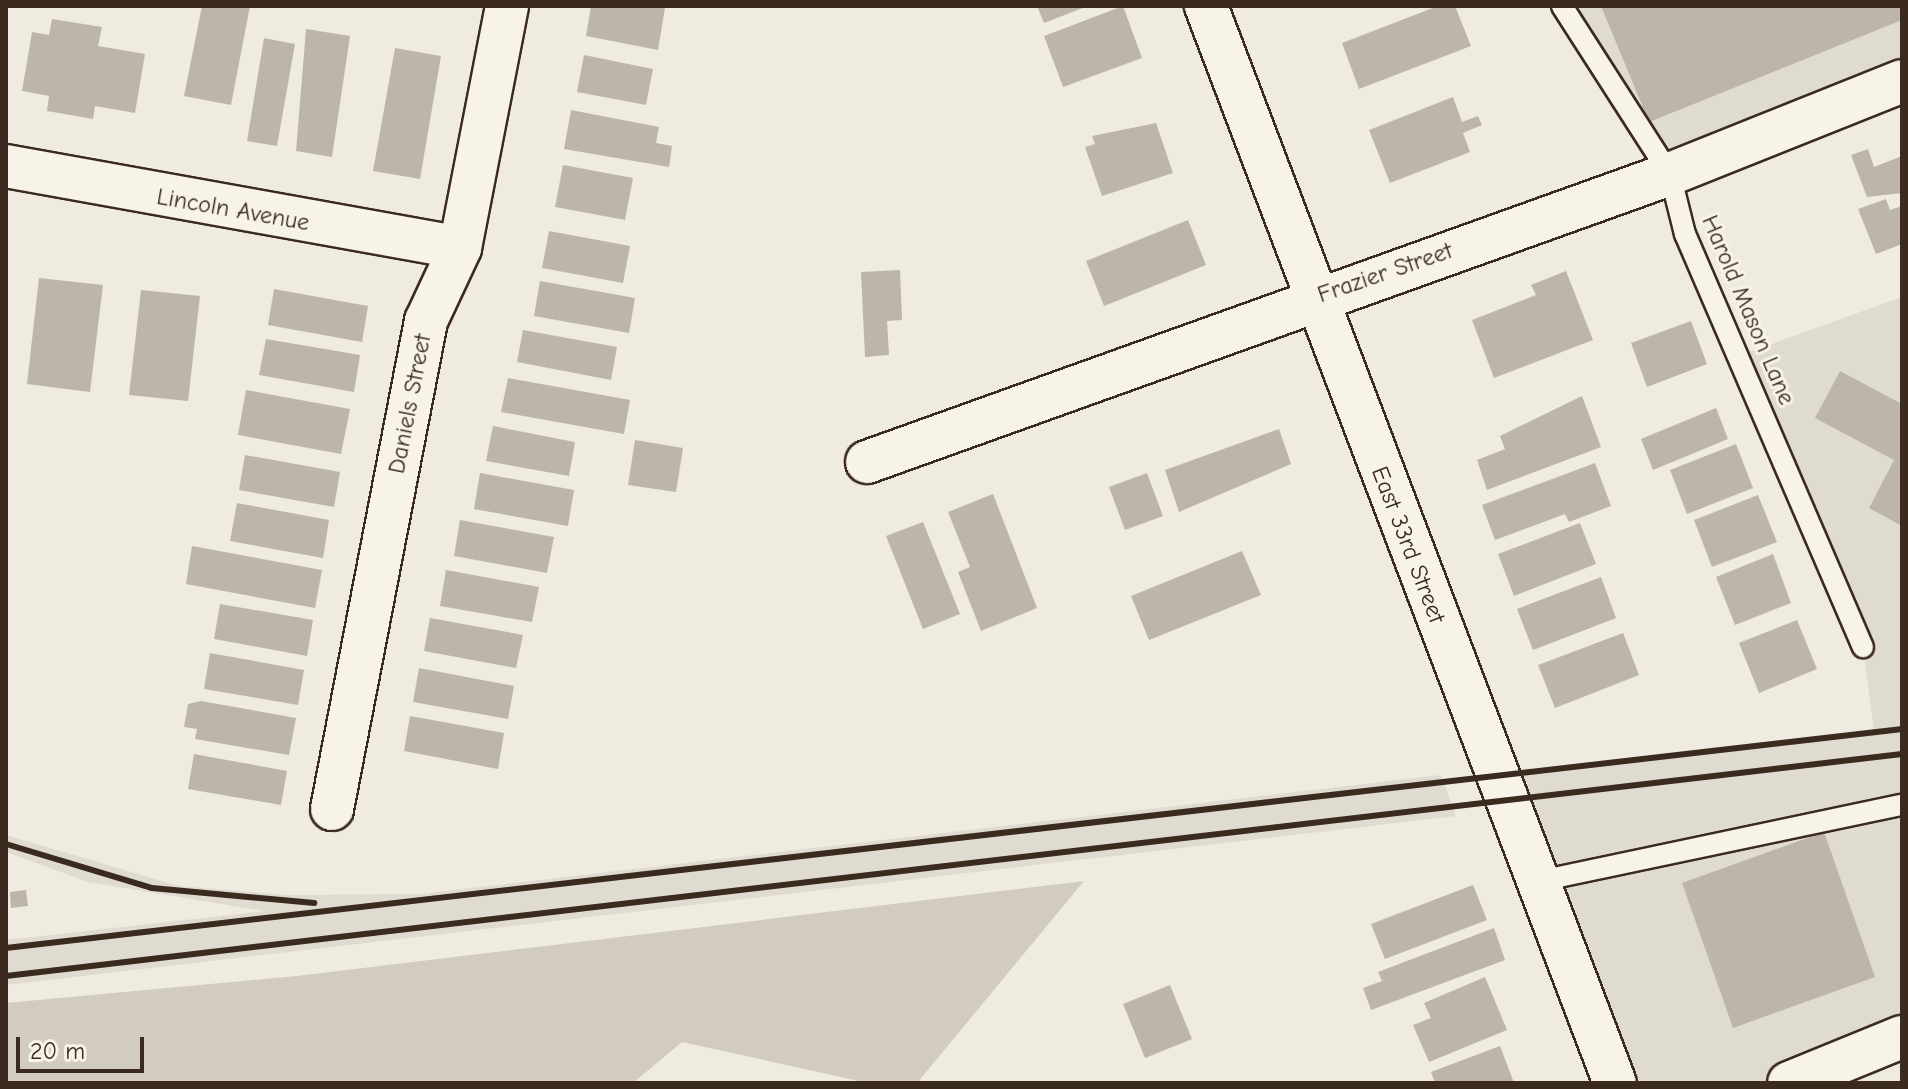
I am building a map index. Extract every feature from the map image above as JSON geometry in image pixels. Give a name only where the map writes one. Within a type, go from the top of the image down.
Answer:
[{"type":"street","name":"Daniels Street","points":[[332,809],[426,321],[460,248],[507,6]]},
{"type":"street","name":"East 33rd Street","points":[[1206,6],[1314,298],[1615,1083]]},
{"type":"street","name":"Frazier Street","points":[[867,462],[1314,298],[1670,174],[1902,81]]},
{"type":"street","name":"Lincoln Avenue","points":[[6,166],[460,248]]},
{"type":"street","points":[[1789,1083],[1902,1037]]},
{"type":"lane","name":"Harold Mason Lane","points":[[1562,6],[1670,174],[1685,234],[1863,647]]},
{"type":"lane","points":[[1540,881],[1902,805]]},
{"type":"shaded area","points":[[1562,6],[1902,6],[1902,81],[1670,174]]},
{"type":"shaded area","points":[[1902,297],[1902,1037],[1789,1083],[1615,1083],[1499,777],[1874,732],[1863,647],[1738,356]]},
{"type":"shaded area","points":[[1441,775],[1456,816],[6,985],[6,940],[264,911],[88,882],[6,852],[6,835],[179,886],[288,895],[419,894]]},
{"type":"shaded area","points":[[1084,881],[917,1083],[868,1083],[682,1042],[633,1083],[6,1083],[6,1003],[297,976]]},
{"type":"building","points":[[202,6],[250,6],[231,105],[184,96]]},
{"type":"building","points":[[591,6],[665,8],[658,50],[586,36]]},
{"type":"building","points":[[1037,6],[1088,6],[1044,23]]},
{"type":"building","points":[[1123,6],[1142,58],[1063,87],[1044,36]]},
{"type":"building","points":[[1438,6],[1455,6],[1471,46],[1359,89],[1342,43]]},
{"type":"building","points":[[1601,6],[1902,6],[1902,20],[1649,122]]},
{"type":"building","points":[[52,19],[102,27],[98,46],[145,54],[135,113],[95,106],[93,119],[47,111],[49,96],[22,91],[32,32],[49,35]]},
{"type":"building","points":[[306,29],[350,36],[332,157],[296,151]]},
{"type":"building","points":[[264,38],[295,44],[277,146],[247,141]]},
{"type":"building","points":[[395,48],[441,56],[420,179],[373,171]]},
{"type":"building","points":[[584,55],[653,69],[646,105],[577,92]]},
{"type":"building","points":[[1453,97],[1462,122],[1478,116],[1482,125],[1463,133],[1470,152],[1390,183],[1369,130]]},
{"type":"building","points":[[571,110],[659,127],[656,143],[672,146],[669,167],[564,149]]},
{"type":"building","points":[[1156,123],[1173,173],[1102,196],[1085,147],[1095,144],[1092,136]]},
{"type":"building","points":[[1868,149],[1874,167],[1902,156],[1902,193],[1867,197],[1851,155]]},
{"type":"building","points":[[563,165],[633,178],[625,220],[555,207]]},
{"type":"building","points":[[1886,199],[1890,210],[1902,206],[1902,244],[1876,254],[1858,209]]},
{"type":"building","points":[[1188,220],[1206,265],[1104,306],[1086,261]]},
{"type":"building","points":[[549,231],[630,246],[623,283],[542,268]]},
{"type":"building","points":[[900,270],[902,320],[887,321],[889,355],[865,357],[861,272]]},
{"type":"building","points":[[1566,271],[1593,340],[1494,378],[1472,320],[1536,295],[1531,285]]},
{"type":"building","points":[[39,278],[103,285],[90,392],[27,384]]},
{"type":"building","points":[[540,281],[635,298],[629,333],[534,316]]},
{"type":"building","points":[[274,289],[368,306],[362,342],[268,325]]},
{"type":"building","points":[[141,290],[200,296],[188,401],[129,395]]},
{"type":"building","points":[[1691,321],[1707,364],[1647,387],[1631,343]]},
{"type":"building","points":[[523,330],[617,347],[611,380],[517,362]]},
{"type":"building","points":[[266,339],[360,355],[354,392],[259,375]]},
{"type":"building","points":[[1840,371],[1902,404],[1902,526],[1869,508],[1894,460],[1815,418]]},
{"type":"building","points":[[508,378],[630,400],[624,434],[501,412]]},
{"type":"building","points":[[246,390],[350,409],[341,454],[238,435]]},
{"type":"building","points":[[1582,396],[1601,447],[1487,490],[1477,460],[1505,449],[1500,436]]},
{"type":"building","points":[[1716,408],[1728,439],[1653,470],[1641,439]]},
{"type":"building","points":[[493,426],[575,442],[569,476],[486,461]]},
{"type":"building","points":[[1279,429],[1291,464],[1179,512],[1165,470]]},
{"type":"building","points":[[635,440],[683,448],[676,492],[628,485]]},
{"type":"building","points":[[1736,444],[1753,488],[1687,514],[1670,470]]},
{"type":"building","points":[[245,455],[340,472],[334,507],[239,490]]},
{"type":"building","points":[[1595,463],[1611,506],[1569,522],[1565,514],[1495,540],[1482,505]]},
{"type":"building","points":[[480,473],[574,490],[568,526],[474,509]]},
{"type":"building","points":[[1147,473],[1163,516],[1125,530],[1109,487]]},
{"type":"building","points":[[993,494],[1037,608],[981,631],[958,572],[970,567],[948,512]]},
{"type":"building","points":[[1758,495],[1777,542],[1712,567],[1694,520]]},
{"type":"building","points":[[237,503],[329,520],[323,558],[230,541]]},
{"type":"building","points":[[460,520],[554,537],[547,573],[454,556]]},
{"type":"building","points":[[923,522],[960,614],[923,629],[886,536]]},
{"type":"building","points":[[1580,523],[1596,564],[1514,596],[1498,554]]},
{"type":"building","points":[[192,546],[322,570],[315,608],[186,584]]},
{"type":"building","points":[[1242,551],[1261,595],[1149,640],[1131,596]]},
{"type":"building","points":[[1773,554],[1791,603],[1735,625],[1716,577]]},
{"type":"building","points":[[446,570],[539,587],[532,622],[440,606]]},
{"type":"building","points":[[1601,577],[1616,618],[1533,650],[1517,609]]},
{"type":"building","points":[[220,604],[313,620],[307,656],[214,639]]},
{"type":"building","points":[[430,618],[523,635],[516,668],[424,651]]},
{"type":"building","points":[[1797,620],[1817,669],[1759,693],[1739,643]]},
{"type":"building","points":[[1623,633],[1639,675],[1555,708],[1538,665]]},
{"type":"building","points":[[210,653],[304,670],[298,705],[204,689]]},
{"type":"building","points":[[419,668],[514,686],[508,719],[413,702]]},
{"type":"building","points":[[201,701],[296,718],[289,755],[195,739],[197,729],[184,727],[188,704]]},
{"type":"building","points":[[410,716],[504,733],[498,769],[404,751]]},
{"type":"building","points":[[194,754],[287,771],[281,805],[188,789]]},
{"type":"building","points":[[1824,832],[1875,977],[1733,1028],[1682,883]]},
{"type":"building","points":[[1473,885],[1487,920],[1385,959],[1371,924]]},
{"type":"building","points":[[26,890],[28,906],[11,908],[10,892]]},
{"type":"building","points":[[1494,928],[1505,960],[1371,1010],[1363,988],[1382,981],[1378,972]]},
{"type":"building","points":[[1485,977],[1507,1030],[1429,1062],[1413,1025],[1431,1018],[1424,1003]]},
{"type":"building","points":[[1170,985],[1192,1039],[1145,1058],[1123,1004]]},
{"type":"building","points":[[1500,1046],[1514,1083],[1435,1083],[1431,1072]]},
{"type":"railway","points":[[6,948],[1902,729]]},
{"type":"railway","points":[[6,976],[1902,754]]},
{"type":"railway","points":[[6,844],[152,888],[314,903]]}]
